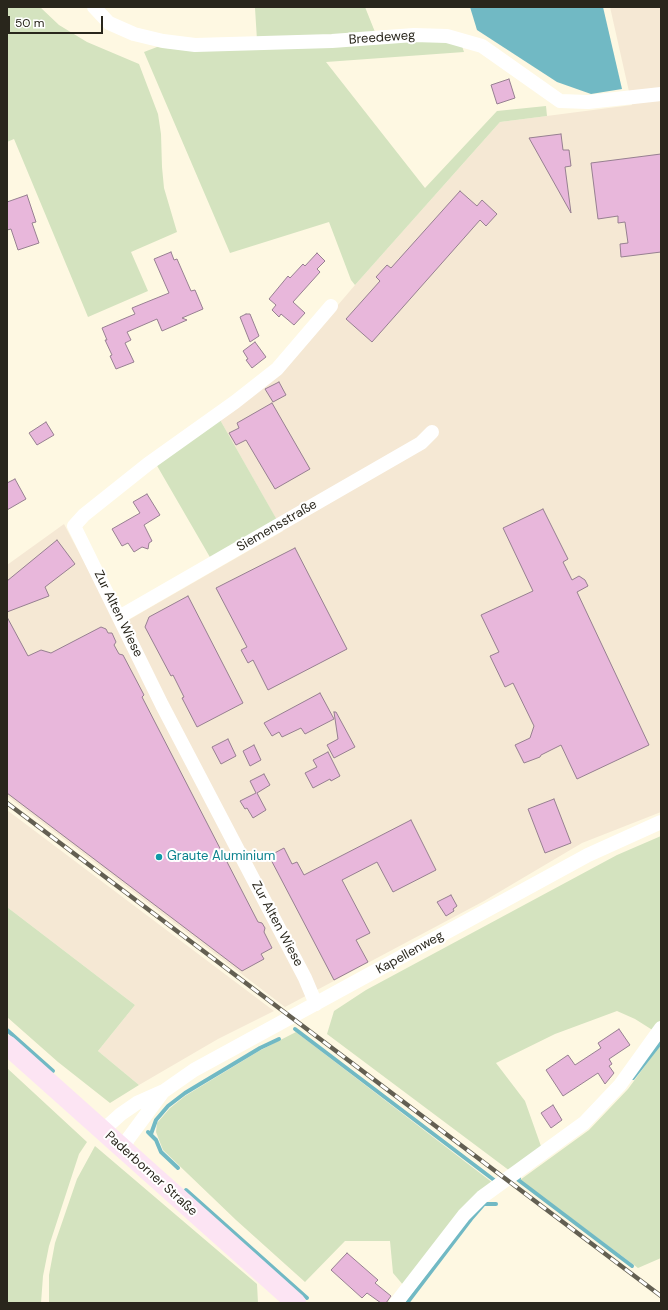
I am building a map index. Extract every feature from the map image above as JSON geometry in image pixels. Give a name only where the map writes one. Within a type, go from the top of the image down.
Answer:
[{"type":"main road","name":"Paderborner Straße","points":[[7,1045],[296,1303]]},
{"type":"street","name":"Breedeweg","points":[[94,7],[109,23],[134,34],[163,41],[195,45],[332,41],[414,35],[447,36],[482,46],[560,101],[588,102],[661,94]]},
{"type":"street","name":"Zur Alten Wiese","points":[[316,1004],[305,978],[162,704],[74,526],[84,515],[148,464],[235,402],[277,369],[331,306]]},
{"type":"street","name":"Siemensstraße","points":[[119,617],[421,443],[432,432]]},
{"type":"street","name":"Kapellenweg","points":[[102,1130],[137,1103],[164,1091],[194,1070],[588,855],[661,822]]},
{"type":"street","points":[[396,1303],[464,1215],[482,1197],[584,1122],[620,1085],[661,1028]]},
{"type":"street","name":"Kapellenweg","points":[[123,1150],[128,1139],[164,1091]]},
{"type":"shaded area","points":[[610,7],[661,7],[661,812],[582,843],[484,901],[285,1007],[7,796],[7,565],[64,524],[118,626],[283,531],[219,418],[280,373],[355,285],[500,122],[632,105]]},
{"type":"shaded area","points":[[7,810],[274,1011],[218,1039],[139,1085],[98,1051],[135,1005],[7,907]]},
{"type":"green space","points":[[7,7],[40,7],[59,25],[87,42],[139,64],[158,114],[161,134],[164,188],[177,232],[131,252],[148,291],[88,317],[14,139],[7,142]]},
{"type":"green space","points":[[365,7],[375,32],[257,40],[255,8]]},
{"type":"green space","points":[[413,41],[461,43],[464,52],[326,62],[425,188],[497,111],[546,106],[547,116],[500,122],[355,285],[351,280],[329,222],[230,253],[144,52],[157,47],[193,51]]},
{"type":"green space","points":[[219,418],[277,520],[211,559],[156,464]]},
{"type":"green space","points":[[661,836],[661,1258],[638,1268],[520,1180],[589,1130],[628,1089],[656,1051],[654,1031],[635,1019],[617,1011],[555,1034],[496,1063],[525,1101],[542,1149],[510,1171],[327,1034],[334,1011],[366,990],[617,855]]},
{"type":"green space","points":[[7,907],[135,1005],[98,1051],[139,1085],[110,1103],[58,1062],[7,1017]]},
{"type":"green space","points":[[296,1032],[493,1183],[404,1286],[393,1273],[390,1241],[345,1241],[305,1282],[236,1220],[163,1150],[156,1132],[157,1123],[170,1108],[185,1096],[259,1051]]},
{"type":"green space","points":[[7,1068],[87,1142],[79,1154],[49,1246],[43,1276],[41,1303],[7,1303]]},
{"type":"green space","points":[[95,1146],[257,1284],[258,1303],[49,1303],[49,1275],[55,1243],[77,1179]]},
{"type":"water","points":[[470,7],[603,7],[622,89],[591,94],[557,82],[477,30]]},
{"type":"building","points":[[509,79],[515,98],[497,104],[491,85]]},
{"type":"building","points":[[561,134],[563,150],[569,150],[571,166],[565,167],[571,213],[529,138]]},
{"type":"building","points":[[661,154],[661,252],[621,257],[620,244],[628,243],[625,222],[618,223],[618,216],[598,219],[591,163]]},
{"type":"building","points":[[460,191],[477,206],[482,200],[497,214],[486,226],[480,220],[372,342],[346,319],[380,281],[376,277],[387,265],[391,268]]},
{"type":"building","points":[[27,195],[36,222],[32,223],[39,243],[18,250],[11,229],[7,230],[7,202]]},
{"type":"building","points":[[171,252],[174,260],[177,259],[191,291],[195,290],[203,309],[182,318],[187,320],[162,331],[157,319],[127,332],[131,340],[125,343],[134,362],[116,369],[110,356],[112,355],[105,340],[107,340],[102,328],[135,314],[132,308],[169,293],[154,259]]},
{"type":"building","points":[[317,253],[325,261],[317,269],[320,272],[293,302],[305,313],[294,325],[281,314],[279,317],[272,310],[276,305],[269,299],[288,276],[290,278],[303,264],[305,266]]},
{"type":"building","points":[[250,314],[259,336],[250,342],[240,317]]},
{"type":"building","points":[[255,342],[266,357],[252,368],[246,360],[248,359],[243,351]]},
{"type":"building","points":[[279,382],[286,395],[273,402],[265,389]]},
{"type":"building","points":[[272,403],[310,469],[275,489],[246,440],[236,445],[229,433],[239,428],[237,423]]},
{"type":"building","points":[[46,422],[54,435],[37,445],[29,433]]},
{"type":"building","points":[[15,479],[26,499],[7,510],[7,483]]},
{"type":"building","points":[[147,494],[160,515],[144,525],[152,541],[149,543],[148,549],[142,547],[134,552],[128,543],[122,546],[112,529],[140,513],[133,502]]},
{"type":"building","points":[[543,509],[568,559],[563,562],[572,580],[579,576],[585,580],[588,586],[577,592],[649,745],[577,779],[561,745],[541,755],[540,757],[524,763],[515,745],[530,738],[534,726],[513,683],[505,687],[490,656],[499,652],[481,615],[533,591],[503,528]]},
{"type":"building","points":[[57,540],[75,564],[45,587],[49,596],[7,612],[7,581]]},
{"type":"building","points":[[295,548],[347,649],[268,690],[253,660],[248,663],[241,650],[247,647],[216,588]]},
{"type":"building","points":[[188,596],[243,703],[197,727],[182,698],[184,697],[173,675],[171,676],[145,627],[149,617]]},
{"type":"building","name":"Graute Aluminium","points":[[7,617],[28,656],[41,650],[51,653],[101,627],[106,629],[108,633],[112,633],[116,642],[114,645],[119,654],[123,655],[144,695],[142,697],[258,922],[262,923],[265,928],[264,932],[272,948],[261,954],[264,959],[242,971],[7,793]]},
{"type":"building","points":[[320,693],[334,719],[305,734],[301,728],[282,737],[279,732],[272,736],[264,723]]},
{"type":"building","points":[[334,712],[336,712],[355,747],[334,758],[327,745],[338,739]]},
{"type":"building","points":[[228,739],[236,756],[221,764],[212,747]]},
{"type":"building","points":[[254,745],[261,760],[250,766],[243,751]]},
{"type":"building","points":[[328,752],[340,776],[331,781],[330,779],[313,788],[305,773],[317,767],[313,760]]},
{"type":"building","points":[[264,774],[270,785],[257,793],[266,810],[253,818],[247,808],[245,809],[240,801],[256,793],[250,781]]},
{"type":"building","points":[[554,799],[571,843],[545,853],[528,809]]},
{"type":"building","points":[[411,820],[436,870],[393,892],[377,862],[342,880],[370,933],[356,940],[368,962],[334,980],[269,856],[284,848],[292,864],[297,862],[304,875]]},
{"type":"building","points":[[451,895],[457,906],[453,909],[454,911],[446,916],[437,902]]},
{"type":"building","points":[[619,1029],[630,1045],[609,1059],[612,1064],[609,1066],[614,1073],[605,1084],[598,1073],[563,1096],[546,1070],[568,1055],[575,1065],[601,1048],[598,1043]]},
{"type":"building","points":[[553,1105],[562,1120],[551,1128],[541,1113]]},
{"type":"building","points":[[347,1253],[378,1280],[375,1283],[391,1296],[386,1303],[381,1303],[367,1293],[362,1298],[331,1270]]},
{"type":"waterway","points":[[295,1029],[494,1180]]},
{"type":"waterway","points":[[7,1030],[53,1071]]},
{"type":"waterway","points":[[151,1134],[156,1120],[168,1106],[185,1093],[260,1048],[279,1039]]},
{"type":"waterway","points":[[633,1078],[661,1042]]},
{"type":"waterway","points":[[148,1132],[156,1140],[161,1152],[178,1168]]},
{"type":"waterway","points":[[519,1178],[517,1179],[632,1266]]},
{"type":"waterway","points":[[186,1190],[307,1298]]},
{"type":"waterway","points":[[407,1303],[484,1204],[496,1204]]},
{"type":"railway","points":[[7,803],[661,1296]]},
{"type":"place","name":"Graute Aluminium","points":[[159,857]]}]
